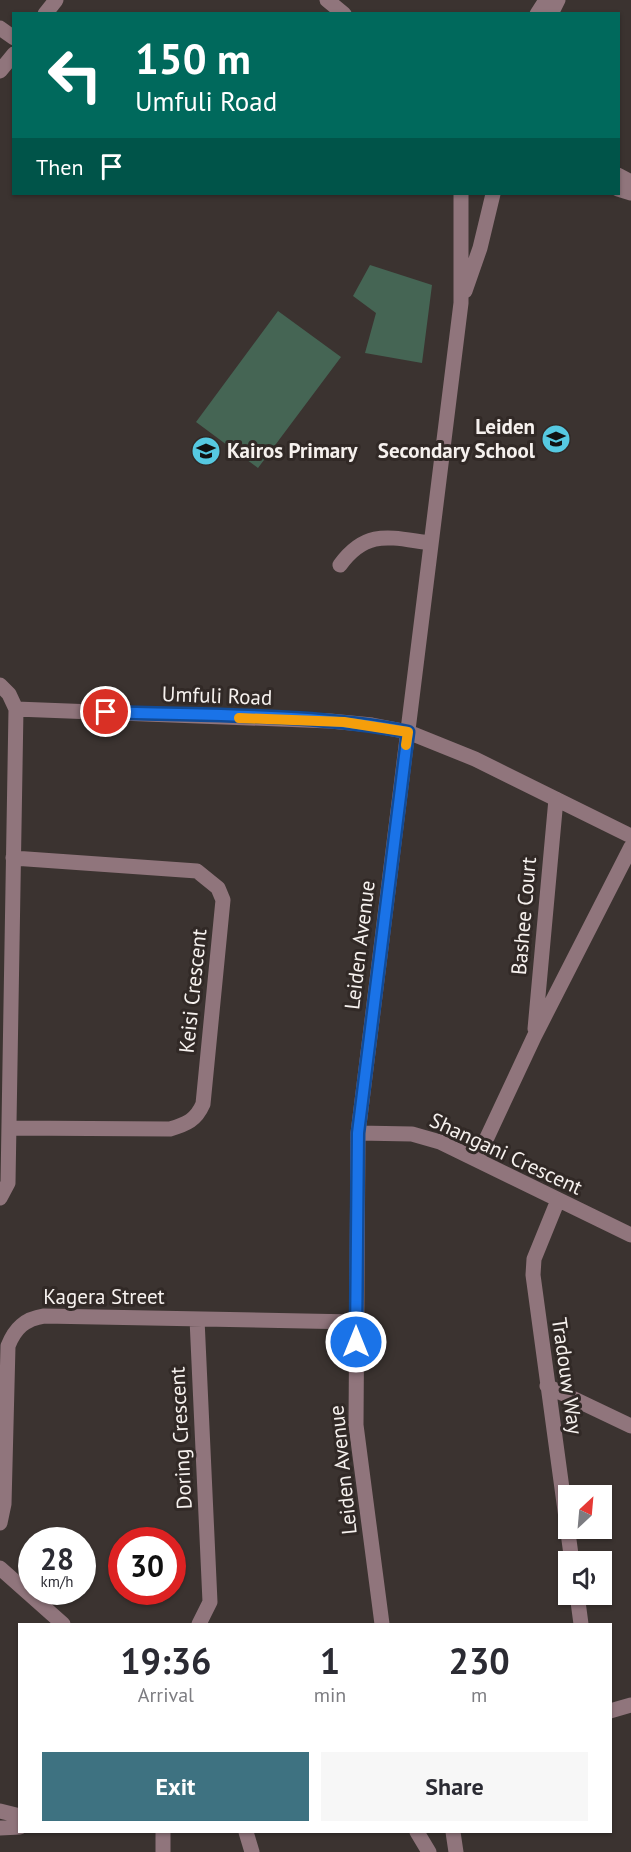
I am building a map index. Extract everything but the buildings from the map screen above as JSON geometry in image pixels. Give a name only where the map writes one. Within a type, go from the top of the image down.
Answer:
[{"type":"street","points":[[47,12],[56,0]]},
{"type":"street","points":[[327,0],[342,12]]},
{"type":"street","points":[[0,71],[12,56]]},
{"type":"street","name":"Leiden Avenue","points":[[382,1623],[380,1594],[356,1425],[358,1133],[460,303],[461,195]]},
{"type":"street","name":"Leiden Avenue","points":[[460,303],[480,248],[493,195]]},
{"type":"street","points":[[340,565],[358,545],[375,538],[384,536],[431,543]]},
{"type":"street","points":[[0,685],[9,694],[16,709],[7,794],[14,858],[6,917],[5,1057],[9,1128],[8,1184],[0,1198]]},
{"type":"street","name":"Umfuli Road","points":[[16,709],[330,721],[372,725],[408,732]]},
{"type":"street","points":[[408,732],[475,759],[631,836]]},
{"type":"street","name":"Bashee Court","points":[[534,1037],[556,799]]},
{"type":"street","name":"Bashee Court","points":[[477,1159],[534,1037],[631,847]]},
{"type":"street","name":"Keisi Crescent","points":[[9,1128],[171,1129],[184,1125],[198,1116],[203,1104],[223,900],[218,888],[197,871],[14,858]]},
{"type":"street","name":"Shangani Crescent","points":[[358,1133],[412,1134],[440,1142],[631,1235]]},
{"type":"street","name":"Tradouw Way","points":[[558,1200],[534,1260],[533,1275],[570,1551]]},
{"type":"street","name":"Kagera Street","points":[[0,1523],[4,1504],[3,1371],[12,1336],[18,1327],[34,1317],[355,1322]]},
{"type":"street","name":"Doring Crescent","points":[[197,1319],[210,1602],[200,1623]]},
{"type":"street","points":[[547,1386],[631,1426]]},
{"type":"street","points":[[0,1568],[62,1623]]},
{"type":"street","name":"Leiden Avenue","points":[[380,1594],[389,1623]]},
{"type":"street","points":[[578,1605],[581,1623]]},
{"type":"street","points":[[612,1710],[631,1706]]},
{"type":"street","points":[[0,1811],[18,1816]]},
{"type":"street","points":[[0,1828],[18,1827]]},
{"type":"street","points":[[163,1833],[163,1852]]},
{"type":"street","points":[[246,1833],[252,1852]]},
{"type":"street","points":[[418,1833],[429,1852]]},
{"type":"street","points":[[453,1833],[456,1852]]},
{"type":"green space","points":[[370,265],[432,285],[422,363],[365,353],[376,313],[353,296]]},
{"type":"green space","points":[[278,311],[341,357],[258,468],[196,422]]},
{"type":"slow traffic","points":[[239,718],[372,725],[408,732],[406,745]]},
{"type":"place","name":"Leiden Secondary School","points":[[556,439]]},
{"type":"place","name":"Kairos Primary","points":[[206,451]]},
{"type":"route","points":[[106,712],[330,721],[372,725],[408,732],[358,1133],[356,1342]]}]
